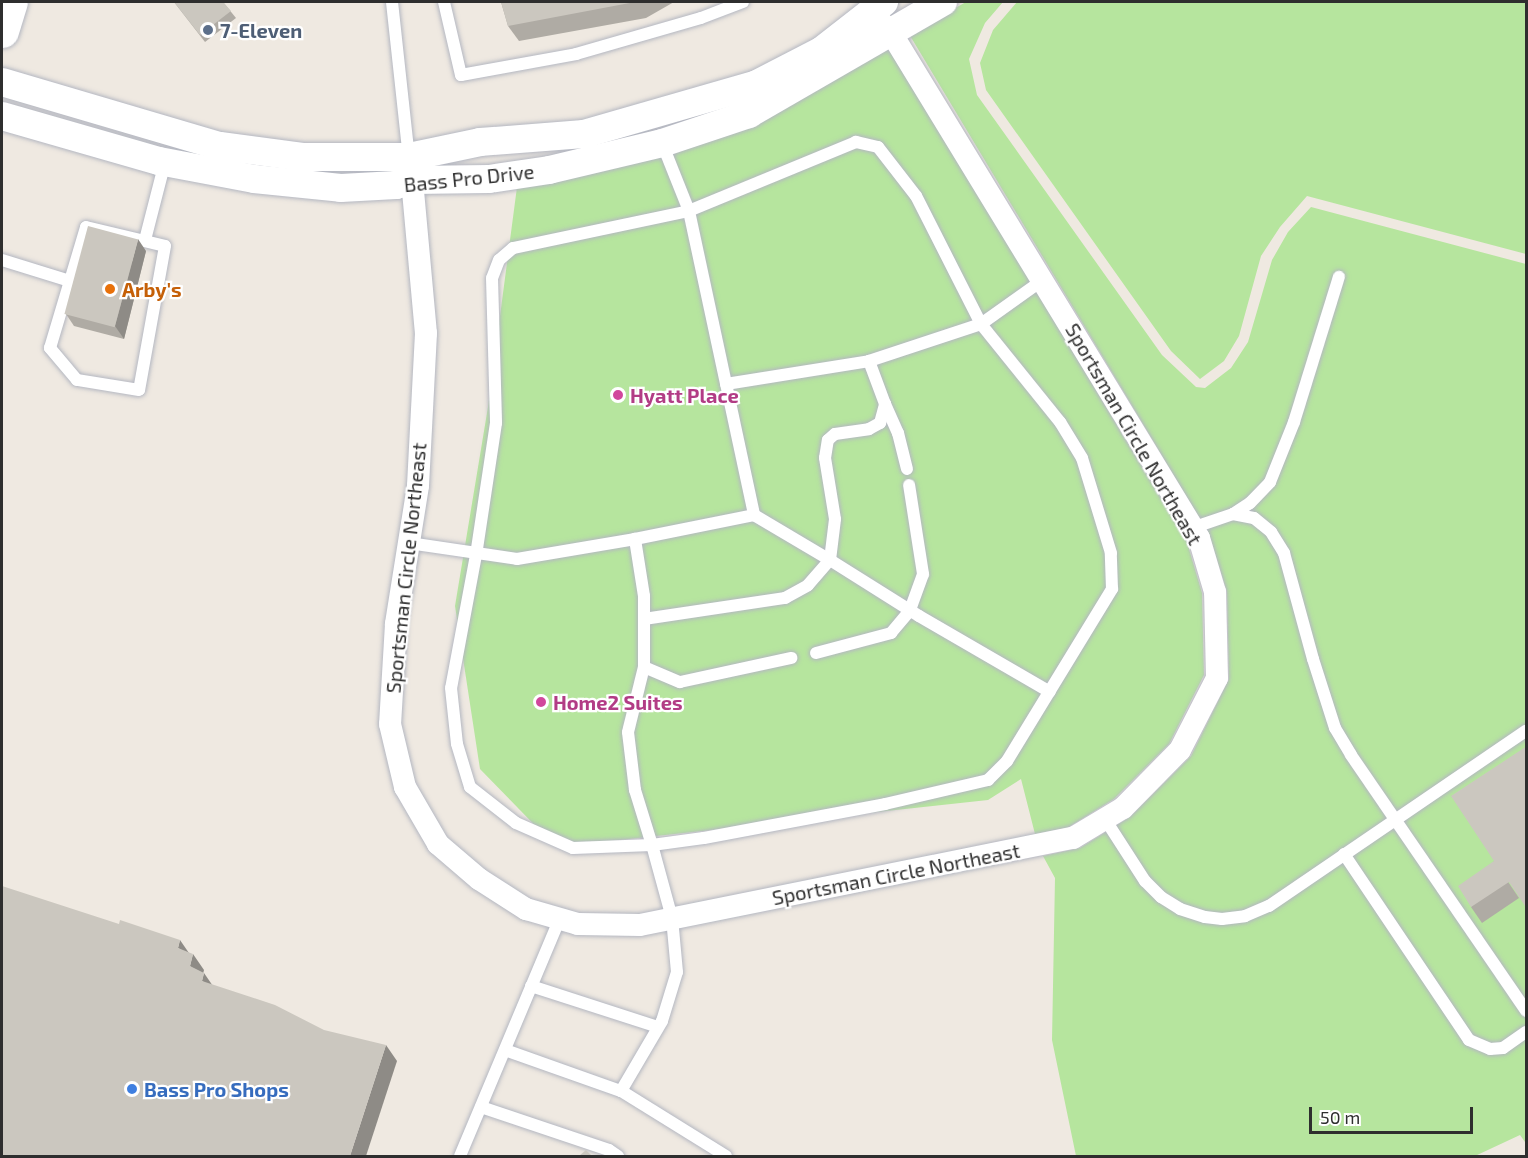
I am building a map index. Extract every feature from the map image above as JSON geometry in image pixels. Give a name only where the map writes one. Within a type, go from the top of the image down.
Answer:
[{"type":"main road","points":[[2,31],[11,2]]},
{"type":"street","name":"Bass Pro Drive","points":[[2,116],[165,162],[254,179],[341,188],[396,185],[410,168],[480,142],[584,134],[757,84],[821,51],[878,11],[943,2]]},
{"type":"street","name":"Bass Pro Drive","points":[[2,82],[220,146],[489,179],[549,170],[662,143],[749,114],[814,78],[878,11]]},
{"type":"street","name":"Sportsman Circle Northeast","points":[[410,168],[426,333],[418,486],[396,624],[390,724],[405,787],[438,844],[479,879],[526,909],[578,924],[640,925],[1073,838],[1123,808],[1180,750],[1217,678],[1215,592],[1198,538],[878,11]]},
{"type":"lane","points":[[392,2],[410,168]]},
{"type":"lane","points":[[444,2],[461,75],[576,54],[702,18],[742,2]]},
{"type":"lane","points":[[856,142],[878,147],[916,195],[981,324],[1060,422],[1082,458],[1111,553],[1112,589],[1007,761],[988,780],[885,804],[704,838],[652,845],[573,848],[516,823],[470,787],[457,744],[452,688],[476,555],[496,423],[492,278],[499,260],[513,248],[689,211],[856,142]]},
{"type":"lane","points":[[662,143],[689,211],[754,515]]},
{"type":"lane","points":[[145,240],[165,162]]},
{"type":"lane","points":[[86,227],[145,240],[165,246],[139,390],[76,380],[50,348],[86,227]]},
{"type":"lane","points":[[2,260],[70,280]]},
{"type":"lane","points":[[1192,528],[1233,514],[1250,502],[1270,482],[1294,422],[1339,277]]},
{"type":"lane","points":[[726,384],[869,361],[981,324],[1043,280]]},
{"type":"lane","points":[[869,361],[898,433],[907,469]]},
{"type":"lane","points":[[644,619],[785,598],[808,585],[830,560],[835,519],[825,458],[828,440],[835,434],[869,429],[880,423],[885,404]]},
{"type":"lane","points":[[816,652],[891,633],[910,610],[923,574],[909,485]]},
{"type":"lane","points":[[1233,514],[1254,518],[1271,532],[1284,553],[1335,728],[1527,1011]]},
{"type":"lane","points":[[409,543],[476,555],[517,559],[635,539],[754,515],[1050,692]]},
{"type":"lane","points":[[621,1091],[658,1028],[677,972],[672,918],[635,790],[627,732],[644,667],[644,596],[635,539]]},
{"type":"lane","points":[[644,667],[680,682],[791,658]]},
{"type":"lane","points":[[1105,819],[1145,881],[1161,897],[1180,909],[1205,917],[1222,919],[1245,916],[1269,906],[1527,731]]},
{"type":"lane","points":[[1344,854],[1469,1040],[1490,1049],[1503,1048],[1527,1032]]},
{"type":"lane","points":[[460,1156],[560,918]]},
{"type":"lane","points":[[531,986],[658,1028]]},
{"type":"lane","points":[[505,1050],[621,1091],[726,1156]]},
{"type":"lane","points":[[481,1107],[609,1150],[618,1156]]},
{"type":"green space","points":[[966,2],[1003,2],[985,23],[969,59],[977,95],[1162,355],[1196,387],[1205,388],[1231,368],[1248,342],[1272,260],[1288,232],[1311,207],[1526,264],[1525,1142],[1520,1135],[1475,1156],[1076,1156],[1052,1040],[1055,878],[1043,856],[1080,848],[1130,817],[1191,756],[1229,679],[1227,592],[1209,534],[909,34]]},
{"type":"green space","points":[[1017,2],[1526,2],[1526,254],[1307,196],[1280,227],[1261,256],[1239,336],[1224,361],[1200,379],[1171,351],[986,90],[980,63],[993,30]]},
{"type":"green space","points":[[889,46],[1187,542],[1202,593],[1204,675],[1169,744],[1114,799],[1067,828],[1035,834],[1021,779],[988,800],[556,847],[480,769],[455,606],[488,407],[517,187]]},
{"type":"building","name":"7-Eleven","points":[[174,2],[223,2],[231,11],[200,35]]},
{"type":"building","points":[[501,2],[635,2],[508,26]]},
{"type":"building","name":"Arby's","points":[[88,226],[138,239],[115,327],[64,314]]},
{"type":"building","points":[[1527,746],[1527,909],[1509,882],[1471,907],[1458,886],[1494,861],[1451,796]]},
{"type":"building","name":"Bass Pro Shops","points":[[2,886],[119,924],[120,920],[180,940],[178,948],[193,954],[190,966],[204,973],[202,981],[275,1005],[324,1030],[386,1045],[350,1156],[2,1156]]},
{"type":"building","points":[[586,1150],[592,1156],[579,1156]]},
{"type":"place","name":"7-Eleven","points":[[208,30]]},
{"type":"place","name":"Arby's","points":[[110,289]]},
{"type":"place","name":"Hyatt Place","points":[[618,395]]},
{"type":"place","name":"Home2 Suites","points":[[541,702]]},
{"type":"place","name":"Bass Pro Shops","points":[[132,1089]]}]
